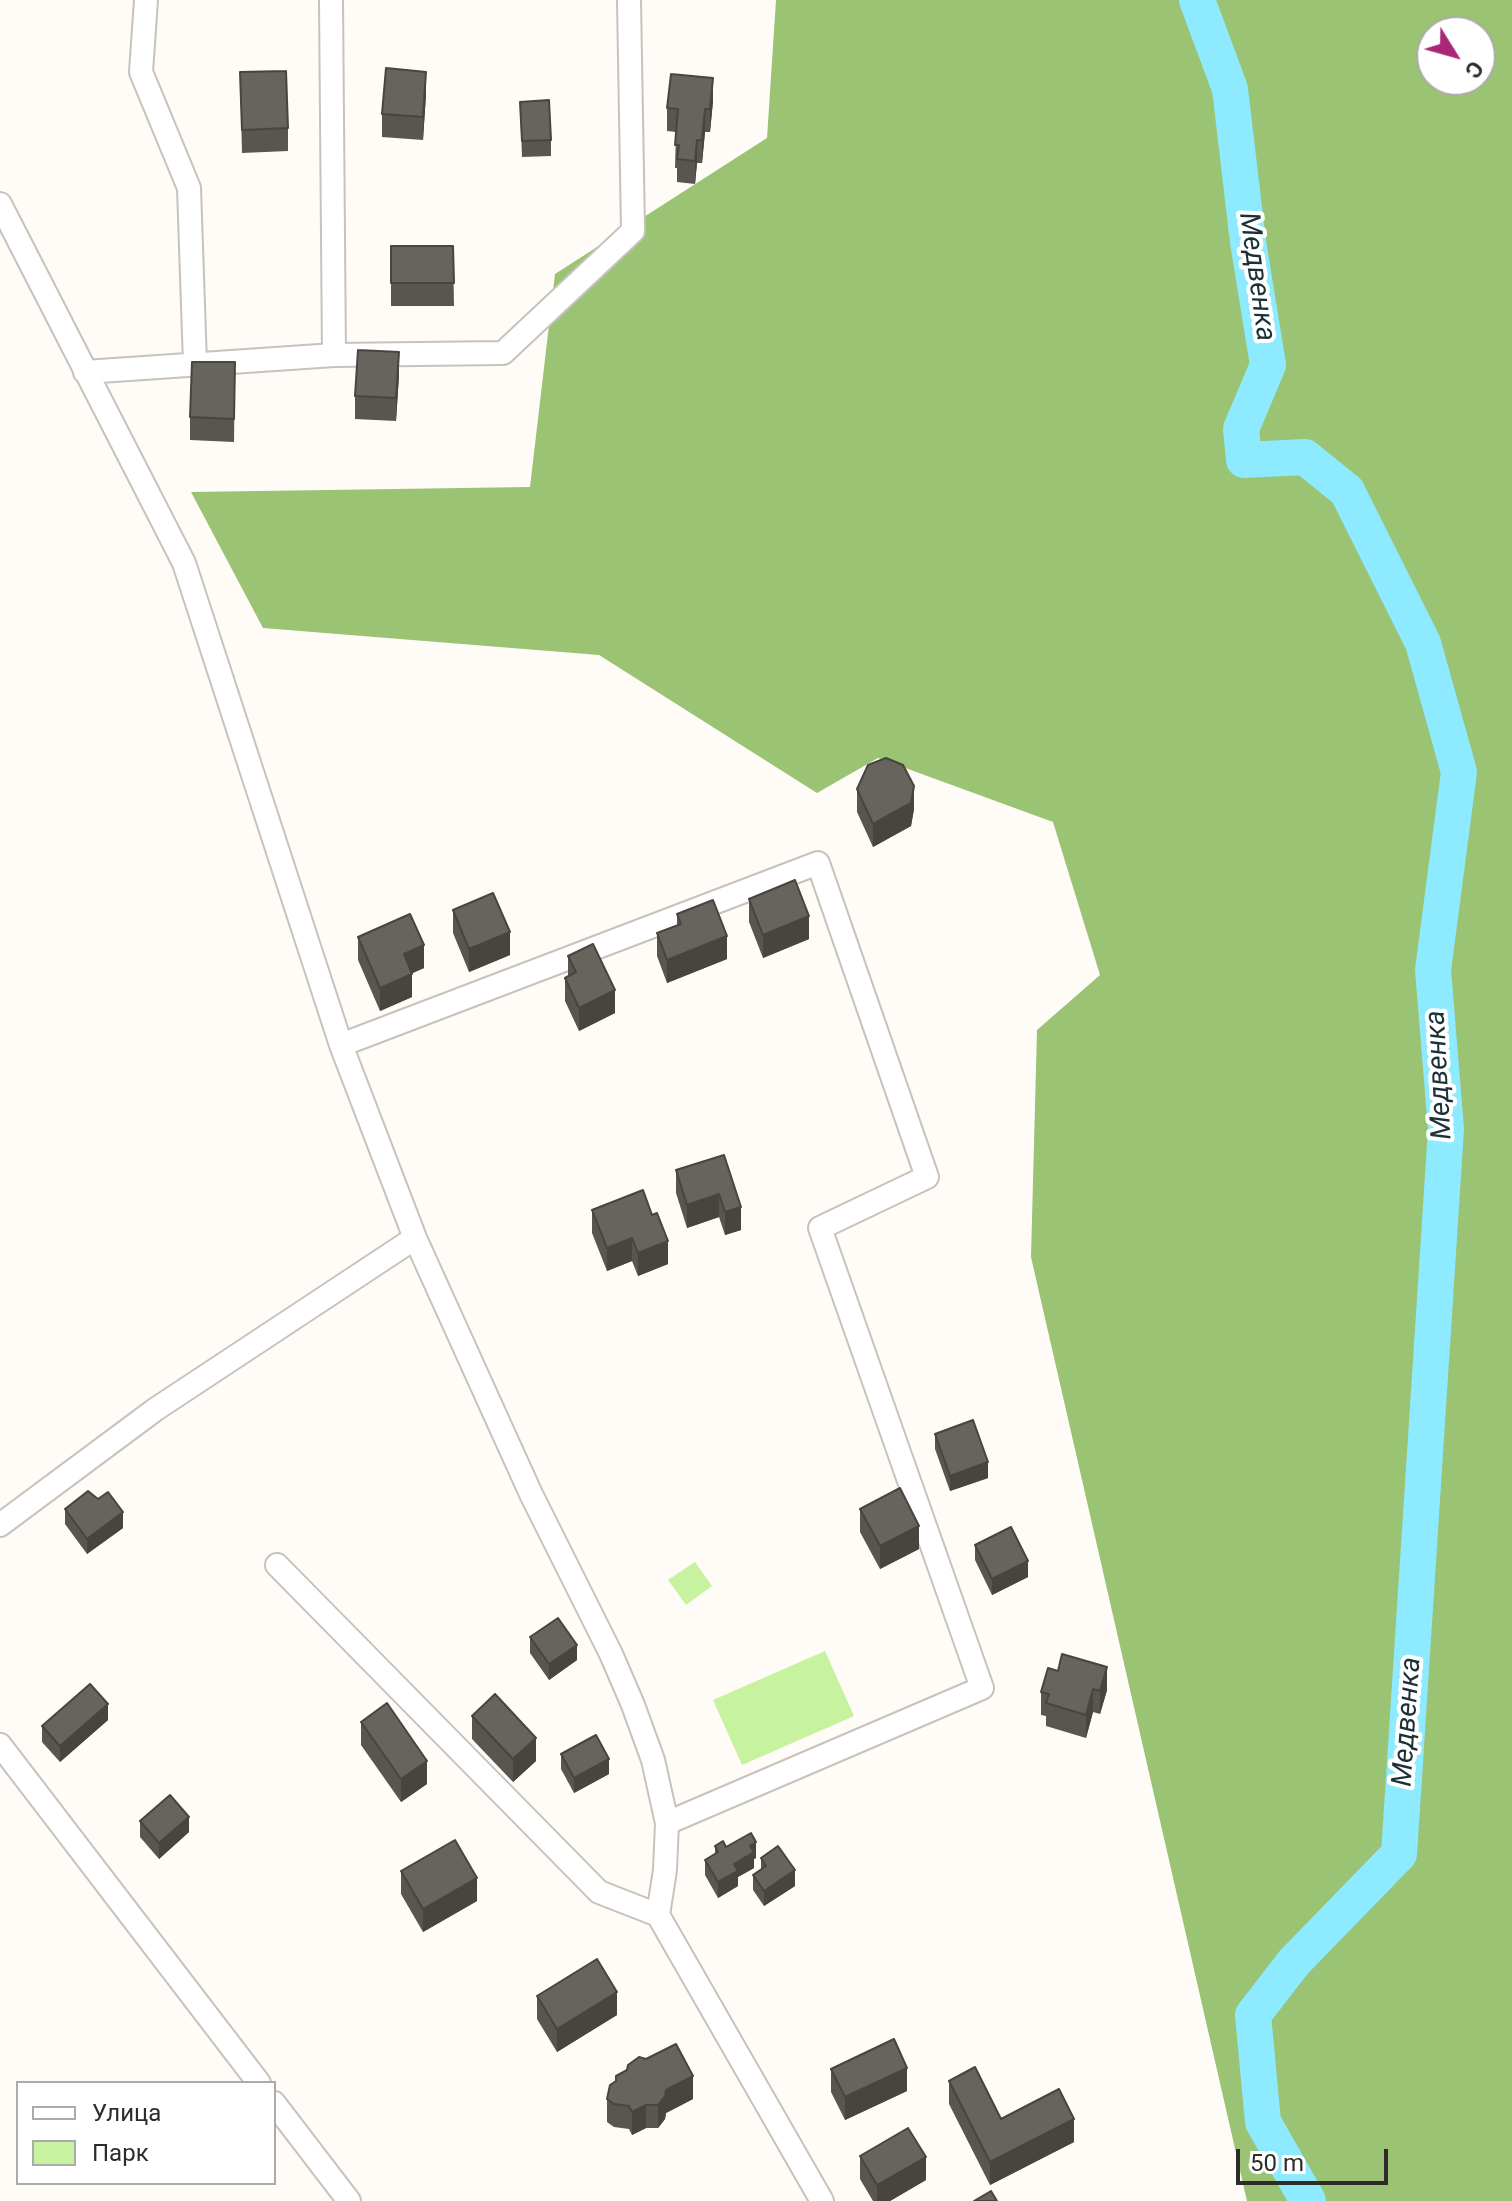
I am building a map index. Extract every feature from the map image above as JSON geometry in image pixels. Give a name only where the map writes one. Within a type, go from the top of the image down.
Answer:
[{"type":"street","points":[[146,0],[141,72],[189,188],[195,364]]},
{"type":"street","points":[[331,0],[334,355]]},
{"type":"street","points":[[85,372],[334,355],[503,353],[633,231],[629,0]]},
{"type":"street","points":[[0,204],[184,563],[341,1045],[415,1238],[531,1494],[633,1705],[653,1760],[667,1823],[665,1870],[658,1915],[822,2201]]},
{"type":"street","points":[[341,1045],[818,863],[927,1177],[820,1228],[982,1688],[667,1823]]},
{"type":"street","points":[[0,1525],[156,1409],[415,1238]]},
{"type":"street","points":[[277,1565],[599,1892],[658,1915]]},
{"type":"street","points":[[0,1745],[257,2081]]},
{"type":"street","points":[[276,2106],[349,2201]]},
{"type":"green space","points":[[776,0],[1512,0],[1512,2201],[1247,2201],[1031,1257],[1037,1030],[1100,975],[1053,822],[878,758],[817,793],[599,655],[263,628],[191,492],[530,487],[555,274],[767,138]]},
{"type":"green space","points":[[695,1562],[712,1586],[686,1605],[668,1580]]},
{"type":"green space","points":[[825,1651],[854,1716],[742,1765],[713,1700]]},
{"type":"building","points":[[386,68],[426,72],[423,117],[382,114]]},
{"type":"building","points":[[286,71],[288,128],[242,130],[240,72]]},
{"type":"building","points":[[671,74],[713,78],[710,109],[705,109],[702,140],[697,140],[695,161],[677,159],[678,109],[667,108]]},
{"type":"building","points":[[549,100],[551,140],[522,141],[520,102]]},
{"type":"building","points":[[391,246],[453,246],[454,283],[391,283]]},
{"type":"building","points":[[358,350],[399,352],[396,398],[355,396]]},
{"type":"building","points":[[192,362],[235,362],[234,419],[190,417]]},
{"type":"building","points":[[886,758],[903,765],[914,786],[911,803],[873,824],[857,789],[868,765]]},
{"type":"building","points":[[795,880],[809,916],[763,935],[749,899]]},
{"type":"building","points":[[493,893],[510,932],[469,949],[453,910]]},
{"type":"building","points":[[713,900],[727,936],[667,960],[657,933],[681,924],[677,914]]},
{"type":"building","points":[[410,914],[424,945],[404,954],[412,974],[380,988],[358,937]]},
{"type":"building","points":[[593,944],[615,990],[579,1008],[565,978],[576,972],[568,956]]},
{"type":"building","points":[[724,1155],[741,1207],[725,1212],[719,1194],[687,1205],[676,1170]]},
{"type":"building","points":[[643,1190],[652,1215],[657,1213],[668,1241],[638,1253],[632,1238],[607,1248],[592,1210]]},
{"type":"building","points":[[973,1420],[988,1462],[950,1476],[935,1434]]},
{"type":"building","points":[[900,1488],[919,1526],[880,1546],[860,1509]]},
{"type":"building","points":[[88,1491],[98,1499],[108,1492],[123,1512],[87,1539],[65,1509]]},
{"type":"building","points":[[1011,1527],[1028,1561],[992,1579],[975,1545]]},
{"type":"building","points":[[558,1618],[577,1645],[549,1664],[530,1637]]},
{"type":"building","points":[[1062,1654],[1107,1667],[1100,1691],[1093,1689],[1086,1715],[1046,1703],[1049,1694],[1041,1692],[1048,1668],[1058,1671]]},
{"type":"building","points":[[90,1684],[108,1704],[60,1746],[42,1726]]},
{"type":"building","points":[[495,1694],[536,1738],[513,1759],[472,1716]]},
{"type":"building","points":[[387,1703],[427,1761],[401,1779],[361,1722]]},
{"type":"building","points":[[596,1735],[609,1759],[574,1778],[561,1754]]},
{"type":"building","points":[[170,1795],[189,1817],[159,1843],[140,1821]]},
{"type":"building","points":[[751,1833],[756,1842],[750,1846],[754,1852],[734,1864],[738,1871],[718,1882],[705,1860],[718,1852],[715,1846],[723,1841],[726,1847]]},
{"type":"building","points":[[455,1840],[477,1878],[423,1909],[401,1871]]},
{"type":"building","points":[[778,1846],[795,1870],[764,1891],[753,1875],[766,1866],[761,1858]]},
{"type":"building","points":[[597,1959],[617,1992],[557,2029],[537,1996]]},
{"type":"building","points":[[894,2039],[907,2068],[845,2097],[831,2069]]},
{"type":"building","points":[[676,2044],[693,2076],[666,2090],[658,2105],[646,2105],[632,2112],[629,2106],[614,2104],[607,2099],[610,2085],[616,2081],[616,2076],[627,2070],[628,2065],[639,2057],[646,2059]]},
{"type":"building","points":[[975,2067],[1001,2119],[1059,2089],[1074,2119],[990,2162],[949,2081]]},
{"type":"building","points":[[908,2128],[926,2157],[877,2185],[860,2156]]},
{"type":"building","points":[[991,2191],[997,2201],[974,2201]]},
{"type":"waterway","name":"Медвенка","points":[[1197,0],[1230,89],[1248,242],[1268,365],[1241,429],[1244,460],[1305,457],[1347,491],[1423,643],[1459,772],[1433,970],[1446,1129],[1399,1854],[1294,1962],[1253,2015],[1263,2122],[1308,2201]]}]
